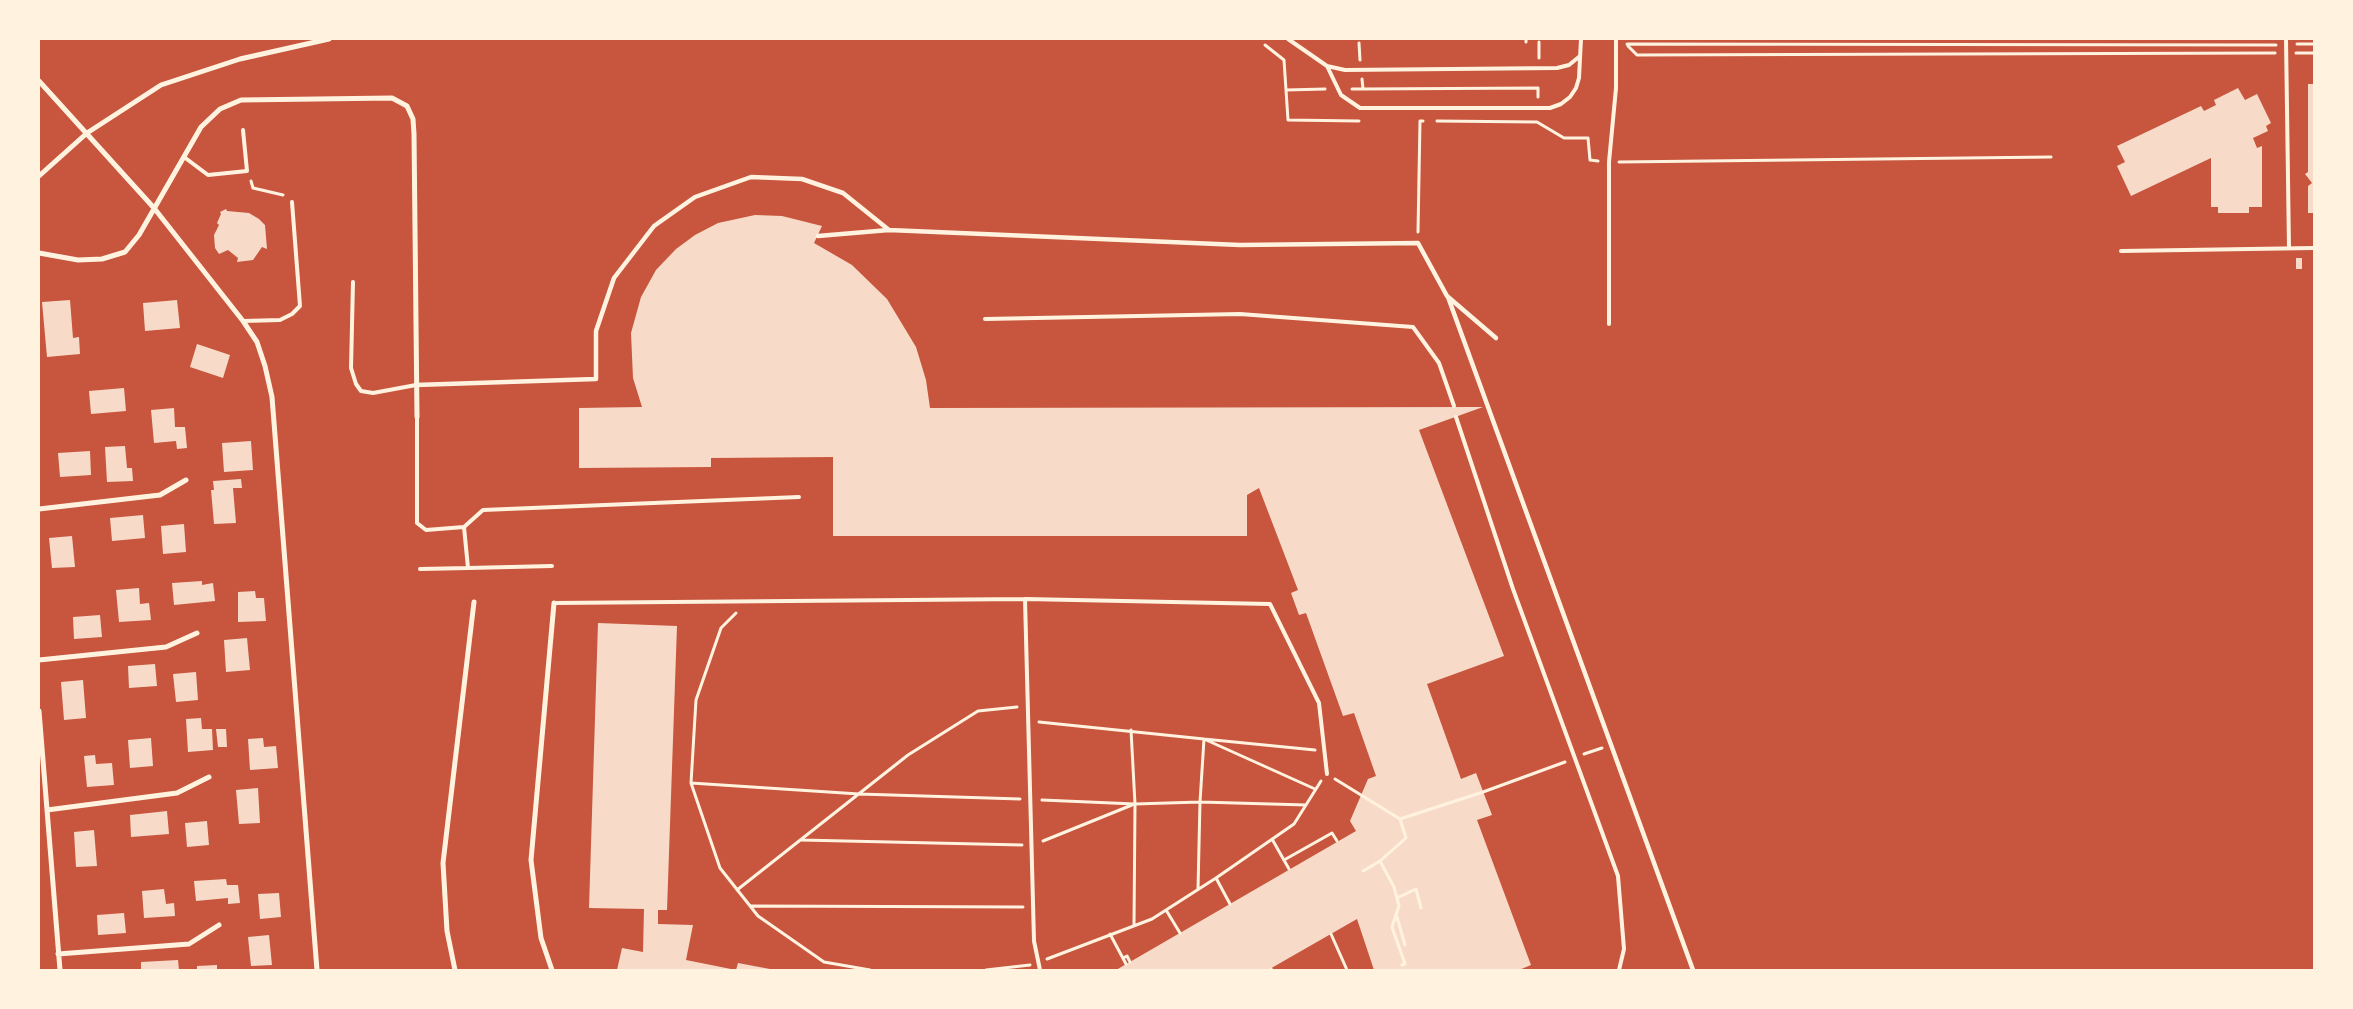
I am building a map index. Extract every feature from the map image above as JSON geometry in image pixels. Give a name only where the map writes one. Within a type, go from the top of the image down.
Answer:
[{"type":"street","points":[[39,176],[87,133],[161,85],[240,59],[329,39]]},
{"type":"street","points":[[39,81],[154,208],[243,321],[257,342],[272,396],[318,970]]},
{"type":"street","points":[[39,253],[78,260],[102,259],[125,252],[139,235],[201,127],[220,110],[241,100],[392,98],[407,106],[413,119],[417,416]]},
{"type":"street","points":[[416,385],[596,379],[596,331],[614,278],[654,226],[694,197],[751,177],[802,179],[843,193],[889,230]]},
{"type":"street","points":[[818,236],[889,230],[1240,245],[1418,243],[1447,296],[1693,970]]},
{"type":"street","points":[[1447,296],[1496,338]]},
{"type":"street","points":[[39,509],[160,495],[186,480]]},
{"type":"street","points":[[455,970],[447,931],[443,863],[474,602]]},
{"type":"street","points":[[552,970],[541,938],[531,860],[554,603]]},
{"type":"street","points":[[39,660],[166,647],[197,633]]},
{"type":"street","points":[[39,711],[60,970]]},
{"type":"street","points":[[47,810],[177,793],[209,777]]},
{"type":"street","points":[[58,954],[190,944],[220,925]]},
{"type":"lane","points":[[1288,39],[1327,66],[1346,70],[1558,68],[1569,65],[1581,56]]},
{"type":"lane","points":[[1327,66],[1341,95],[1360,108],[1550,108],[1561,104],[1570,97],[1579,78],[1581,39]]},
{"type":"lane","points":[[1609,324],[1609,162],[1616,88],[1616,39]]},
{"type":"lane","points":[[2286,39],[2289,248]]},
{"type":"lane","points":[[184,157],[208,175],[247,171],[243,130]]},
{"type":"lane","points":[[243,321],[280,320],[292,314],[300,306],[292,202]]},
{"type":"lane","points":[[2121,251],[2314,248]]},
{"type":"lane","points":[[353,282],[351,368],[356,384],[361,390],[373,393],[416,385]]},
{"type":"lane","points":[[985,319],[1240,314],[1413,327],[1439,363],[1454,406]]},
{"type":"lane","points":[[417,416],[417,523],[426,530],[464,528],[483,510],[799,497]]},
{"type":"lane","points":[[1456,417],[1513,589],[1618,876],[1624,950],[1619,970]]},
{"type":"lane","points":[[464,528],[468,568]]},
{"type":"lane","points":[[420,569],[552,566]]},
{"type":"lane","points":[[1025,599],[1034,941],[1040,970]]},
{"type":"lane","points":[[554,603],[1025,599],[1270,604],[1319,703],[1327,774]]},
{"type":"path","points":[[2314,44],[1625,44],[1637,55],[2314,53]]},
{"type":"path","points":[[1265,45],[1284,60],[1288,120],[1363,121]]},
{"type":"path","points":[[1363,89],[1538,88],[1537,122]]},
{"type":"path","points":[[1410,121],[1537,122],[1564,138],[1588,138],[1590,160],[1609,162],[2051,157]]},
{"type":"path","points":[[1418,243],[1420,121]]},
{"type":"path","points":[[247,171],[253,188],[282,194],[292,202]]},
{"type":"path","points":[[746,602],[721,628],[696,700],[691,783],[720,868],[758,916],[824,962],[870,970]]},
{"type":"path","points":[[737,890],[908,755],[978,711],[1028,706]]},
{"type":"path","points":[[1028,721],[1324,751]]},
{"type":"path","points":[[1131,730],[1135,804],[1134,925]]},
{"type":"path","points":[[1204,739],[1314,789]]},
{"type":"path","points":[[1198,890],[1204,739]]},
{"type":"path","points":[[1400,819],[1483,792],[1611,744]]},
{"type":"path","points":[[986,970],[1038,964],[1052,956],[1152,919],[1216,878],[1294,824],[1314,789],[1327,774],[1400,819],[1406,838],[1380,860],[1363,871]]},
{"type":"path","points":[[691,783],[859,794],[1135,804],[1200,802],[1306,805]]},
{"type":"path","points":[[800,840],[1031,846],[1135,804]]},
{"type":"path","points":[[1284,860],[1332,833],[1337,841]]},
{"type":"path","points":[[1272,839],[1289,869]]},
{"type":"path","points":[[1380,860],[1394,887],[1399,906],[1392,927],[1405,964],[1402,965]]},
{"type":"path","points":[[1216,878],[1230,904]]},
{"type":"path","points":[[1397,898],[1416,889],[1420,908]]},
{"type":"path","points":[[1414,905],[1420,902]]},
{"type":"path","points":[[751,906],[1033,907]]},
{"type":"path","points":[[1166,910],[1180,933]]},
{"type":"path","points":[[1392,910],[1396,914],[1405,943]]},
{"type":"path","points":[[1388,922],[1394,920]]},
{"type":"path","points":[[1110,934],[1123,958],[1127,956],[1128,963]]},
{"type":"path","points":[[1330,934],[1347,970]]},
{"type":"building","points":[[2308,84],[2314,84],[2314,213],[2308,213],[2308,186],[2312,183],[2305,174],[2308,172]]},
{"type":"building","points":[[2238,88],[2245,100],[2257,94],[2271,123],[2266,126],[2268,131],[2253,138],[2257,148],[2262,146],[2262,207],[2249,207],[2249,213],[2218,213],[2218,207],[2211,207],[2211,158],[2131,196],[2117,166],[2125,162],[2117,146],[2201,106],[2204,111],[2216,105],[2214,100]]},
{"type":"building","points":[[226,209],[227,211],[249,213],[265,225],[267,249],[262,247],[253,260],[237,262],[238,258],[228,250],[219,254],[215,248],[214,235],[219,225],[217,223],[220,212]]},
{"type":"building","points":[[755,215],[782,216],[822,226],[814,243],[852,265],[887,299],[916,347],[926,380],[930,408],[1483,407],[1419,430],[1504,656],[1427,684],[1461,779],[1476,773],[1492,815],[1477,820],[1531,965],[1519,970],[1374,970],[1357,919],[1268,970],[1116,970],[1356,831],[1350,821],[1368,779],[1376,776],[1354,713],[1343,716],[1306,613],[1299,615],[1291,593],[1298,590],[1259,488],[1247,495],[1247,536],[833,536],[833,457],[711,458],[711,467],[579,468],[579,408],[642,407],[633,378],[631,333],[641,297],[656,270],[676,249],[695,235],[718,223]]},
{"type":"building","points":[[2296,258],[2302,258],[2302,269],[2296,269]]},
{"type":"building","points":[[70,300],[73,338],[79,337],[80,354],[47,357],[42,302]]},
{"type":"building","points":[[177,300],[180,328],[145,331],[143,303]]},
{"type":"building","points":[[197,344],[230,355],[223,378],[190,367]]},
{"type":"building","points":[[124,388],[126,411],[91,414],[89,391]]},
{"type":"building","points":[[174,408],[175,427],[185,427],[187,448],[177,449],[176,441],[154,443],[151,410]]},
{"type":"building","points":[[251,441],[253,470],[224,472],[222,443]]},
{"type":"building","points":[[125,446],[127,468],[132,468],[133,481],[107,482],[105,447]]},
{"type":"building","points":[[90,451],[91,475],[60,477],[58,453]]},
{"type":"building","points":[[241,479],[242,488],[233,488],[236,523],[214,524],[211,490],[214,490],[213,481]]},
{"type":"building","points":[[143,515],[145,538],[112,541],[110,518]]},
{"type":"building","points":[[184,524],[186,552],[163,554],[161,526]]},
{"type":"building","points":[[72,536],[75,567],[52,568],[49,538]]},
{"type":"building","points":[[202,581],[202,585],[213,583],[215,601],[174,605],[172,583]]},
{"type":"building","points":[[139,588],[140,604],[149,603],[151,620],[119,622],[116,590]]},
{"type":"building","points":[[255,591],[256,598],[264,598],[266,621],[238,622],[238,592]]},
{"type":"building","points":[[100,615],[102,637],[74,639],[73,617]]},
{"type":"building","points":[[598,623],[677,626],[667,910],[658,910],[658,924],[693,925],[686,960],[736,970],[617,970],[622,948],[643,952],[644,909],[589,908]]},
{"type":"building","points":[[247,638],[250,670],[226,672],[224,640]]},
{"type":"building","points":[[155,664],[157,686],[129,688],[128,666]]},
{"type":"building","points":[[196,672],[198,700],[176,702],[173,674]]},
{"type":"building","points":[[83,680],[86,718],[64,720],[61,682]]},
{"type":"building","points":[[201,718],[202,729],[212,729],[213,750],[188,752],[186,719]]},
{"type":"building","points":[[216,729],[226,729],[227,747],[218,747]]},
{"type":"building","points":[[151,738],[153,766],[130,768],[128,740]]},
{"type":"building","points":[[263,738],[264,747],[276,746],[278,768],[250,770],[248,739]]},
{"type":"building","points":[[95,755],[96,764],[112,763],[114,785],[87,787],[84,756]]},
{"type":"building","points":[[258,788],[260,823],[239,824],[236,790]]},
{"type":"building","points":[[167,811],[169,834],[131,837],[130,815]]},
{"type":"building","points":[[207,821],[209,845],[187,847],[185,823]]},
{"type":"building","points":[[94,830],[97,866],[76,867],[74,832]]},
{"type":"building","points":[[226,879],[227,885],[238,885],[240,903],[228,904],[228,898],[196,901],[194,881]]},
{"type":"building","points":[[164,889],[166,904],[174,903],[175,916],[144,918],[142,891]]},
{"type":"building","points":[[279,893],[281,917],[260,919],[258,894]]},
{"type":"building","points":[[124,913],[126,933],[98,935],[97,915]]},
{"type":"building","points":[[269,935],[272,965],[251,966],[248,937]]},
{"type":"building","points":[[178,960],[179,970],[141,970],[141,962]]},
{"type":"building","points":[[738,963],[770,969],[770,970],[736,970]]},
{"type":"building","points":[[217,965],[217,970],[197,970],[197,966]]}]
